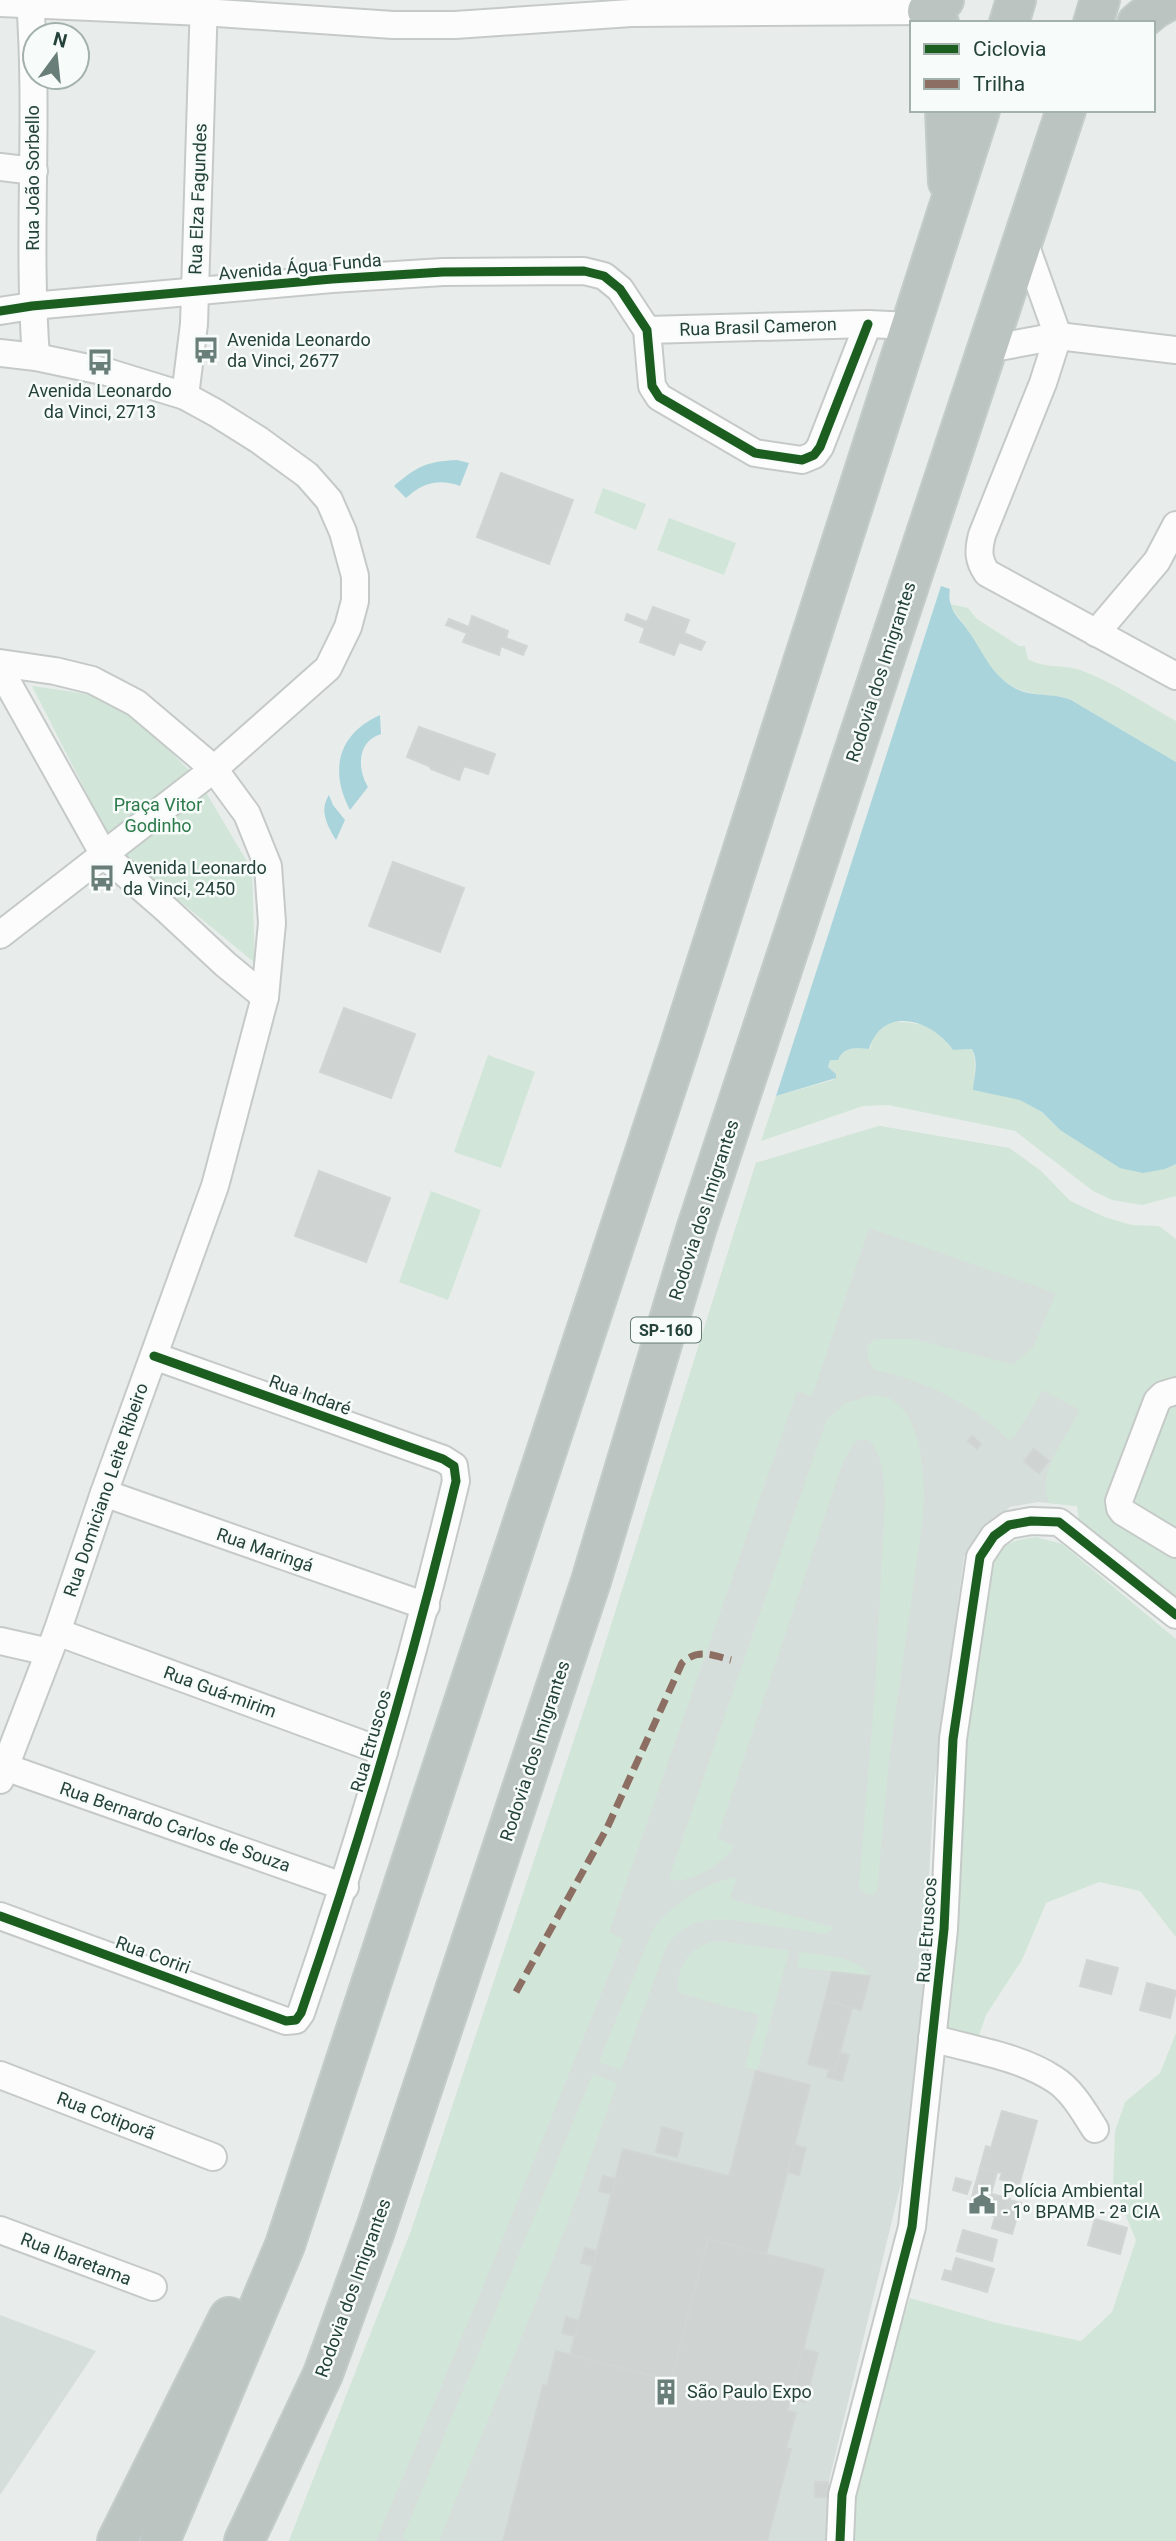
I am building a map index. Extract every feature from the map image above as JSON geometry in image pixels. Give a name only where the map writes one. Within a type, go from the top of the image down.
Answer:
[{"type":"highway","points":[[1010,21],[1016,0]]},
{"type":"highway","points":[[1094,21],[1100,0]]},
{"type":"highway","points":[[1139,21],[1170,0]]},
{"type":"highway","points":[[945,112],[948,209]]},
{"type":"highway","points":[[160,2541],[285,2245],[678,1052],[979,112]]},
{"type":"highway","name":"Rodovia dos Imigrantes","points":[[244,2541],[323,2374],[376,2228],[591,1581],[696,1230],[1065,112]]},
{"type":"highway","points":[[1050,159],[1080,112]]},
{"type":"highway","points":[[117,2541],[319,2141]]},
{"type":"highway","points":[[266,2541],[323,2374]]},
{"type":"street","name":"Rua João Sorbello","points":[[30,2],[34,171],[32,306],[36,357]]},
{"type":"street","points":[[0,3],[204,6],[393,25],[455,26],[631,6],[937,11]]},
{"type":"street","name":"Rua Elza Fagundes","points":[[185,397],[196,292],[204,6]]},
{"type":"street","points":[[0,167],[34,171]]},
{"type":"street","points":[[1024,241],[1058,336],[1043,383],[982,535],[980,562],[987,573],[1176,676]]},
{"type":"street","name":"Avenida Água Funda","points":[[0,312],[32,306],[332,279],[443,272],[584,271],[604,276],[620,289],[647,331]]},
{"type":"street","points":[[647,331],[652,386],[659,397],[755,453],[795,461],[807,459],[820,447],[868,324]]},
{"type":"street","name":"Rua Brasil Cameron","points":[[647,331],[868,324],[911,326]]},
{"type":"street","points":[[988,349],[1058,336],[1176,350]]},
{"type":"street","points":[[0,353],[36,357],[107,372],[185,397],[259,440],[307,475],[329,500],[344,532],[355,576],[355,601],[348,627],[328,667],[214,769],[0,935]]},
{"type":"street","points":[[1096,633],[1157,561],[1176,525]]},
{"type":"street","points":[[0,663],[55,671],[92,680],[136,703],[214,769],[247,814],[268,866],[272,923],[265,997]]},
{"type":"street","points":[[0,669],[104,855],[265,997]]},
{"type":"street","name":"Rua Domiciano Leite Ribeiro","points":[[2,1774],[53,1642],[215,1186],[265,997]]},
{"type":"street","name":"Rua Indaré","points":[[153,1356],[443,1459],[454,1466]]},
{"type":"street","points":[[1176,1391],[1163,1395],[1157,1401],[1119,1501],[1119,1508],[1123,1512],[1176,1544]]},
{"type":"street","name":"Rua Etruscos","points":[[296,2020],[301,2013],[345,1887],[426,1606],[456,1481],[454,1466]]},
{"type":"street","name":"Rua Maringá","points":[[104,1493],[426,1606]]},
{"type":"street","name":"Rua Etruscos","points":[[839,2541],[842,2495],[910,2239],[944,1929],[953,1739],[980,1557],[994,1535],[1009,1525],[1031,1521],[1059,1522],[1176,1615]]},
{"type":"street","name":"Rua Guá-mirim","points":[[0,1642],[53,1642],[384,1752]]},
{"type":"street","name":"Rua Bernardo Carlos de Souza","points":[[2,1774],[345,1887]]},
{"type":"street","name":"Rua Coriri","points":[[0,1916],[286,2021],[296,2020]]},
{"type":"street","points":[[932,2038],[997,2056],[1056,2079],[1072,2095],[1095,2129]]},
{"type":"street","name":"Rua Cotiporã","points":[[0,2075],[213,2157]]},
{"type":"street","name":"Rua Ibaretama","points":[[0,2230],[153,2287]]},
{"type":"shaded area","name":"São Paulo Expo","points":[[879,1126],[1009,1148],[1041,1171],[1070,1201],[1176,1251],[1078,1506],[1038,1502],[1010,1507],[980,1533],[964,1557],[934,1786],[922,2005],[904,2171],[829,2481],[828,2541],[289,2541],[411,2231],[593,1683],[756,1163]]},
{"type":"shaded area","points":[[0,2315],[96,2351],[0,2495]]},
{"type":"green space","points":[[603,488],[646,504],[636,530],[594,513]]},
{"type":"green space","points":[[669,518],[736,543],[724,575],[657,550]]},
{"type":"green space","points":[[950,604],[968,608],[977,619],[1019,646],[1025,646],[1028,659],[1093,675],[1176,721],[1176,762],[1071,700],[1029,693],[1003,680],[989,664]]},
{"type":"green space","name":"Praça Vitor Godinho","points":[[32,686],[116,698],[198,779],[252,870],[255,963],[114,847]]},
{"type":"green space","points":[[890,1022],[918,1024],[933,1030],[953,1050],[972,1049],[975,1060],[974,1090],[1020,1099],[1042,1112],[1060,1130],[1165,1169],[1176,1164],[1176,1196],[1142,1205],[1112,1200],[1093,1191],[1015,1131],[888,1105],[863,1106],[761,1141],[776,1096],[833,1080],[836,1074],[828,1067],[830,1060],[838,1060],[844,1052],[851,1049],[870,1049],[873,1035]]},
{"type":"green space","points":[[488,1055],[535,1072],[501,1168],[454,1152]]},
{"type":"green space","points":[[879,1126],[1009,1148],[1041,1171],[1070,1201],[1104,1217],[1132,1225],[1159,1226],[1176,1239],[1176,1602],[1079,1523],[1077,1506],[1049,1503],[1046,1490],[1050,1466],[1080,1410],[1043,1390],[1014,1437],[1009,1440],[963,1404],[911,1380],[874,1370],[868,1358],[867,1346],[875,1339],[914,1339],[1013,1365],[1034,1346],[1056,1293],[869,1228],[812,1396],[797,1391],[609,1932],[623,1939],[494,2260],[376,2541],[289,2541],[411,2231],[593,1683],[756,1163]]},
{"type":"green space","points":[[431,1191],[481,1210],[448,1300],[399,1282]]},
{"type":"green space","points":[[873,1395],[894,1401],[912,1425],[921,1458],[924,1493],[889,1759],[877,1890],[873,1895],[866,1894],[859,1887],[875,1693],[885,1501],[878,1454],[870,1441],[861,1439],[853,1443],[841,1467],[717,1838],[734,1846],[723,1859],[706,1871],[687,1879],[671,1880],[670,1875],[827,1419],[846,1403]]},
{"type":"green space","points":[[1036,1537],[1062,1544],[1176,1639],[1176,1937],[1140,1891],[1099,1882],[1046,1903],[1022,1960],[986,2015],[976,2044],[947,2037],[967,1733],[991,1563],[1009,1544]]},
{"type":"green space","points":[[737,1877],[730,1899],[833,1927],[831,1931],[826,1934],[725,1920],[698,1922],[686,1928],[675,1936],[666,1948],[621,2070],[599,2062],[653,1929],[670,1911],[702,1889]]},
{"type":"green space","points":[[720,1941],[789,1951],[757,2070],[745,2067],[759,2015],[678,1991],[680,1972],[688,1957],[702,1946]]},
{"type":"green space","points":[[800,1952],[848,1960],[864,1969],[870,1976],[797,1967]]},
{"type":"green space","points":[[1176,2033],[1176,2541],[854,2541],[857,2480],[863,2449],[910,2298],[997,2323],[1081,2341],[1112,2312],[1136,2240],[1113,2185],[1115,2131],[1125,2102],[1160,2073]]},
{"type":"green space","points":[[593,2074],[617,2083],[565,2229],[439,2541],[402,2539]]},
{"type":"water","points":[[457,460],[469,463],[460,486],[445,482],[431,483],[406,498],[394,486],[422,466]]},
{"type":"water","points":[[941,586],[950,589],[954,612],[1005,682],[1027,693],[1071,700],[1176,762],[1176,1164],[1165,1169],[1143,1173],[1120,1168],[1060,1130],[1042,1112],[1020,1100],[973,1090],[976,1064],[972,1049],[953,1050],[933,1031],[908,1021],[885,1026],[876,1035],[869,1049],[851,1049],[844,1052],[838,1060],[830,1060],[828,1067],[836,1074],[836,1078],[776,1096]]},
{"type":"water","points":[[380,715],[381,734],[367,743],[361,756],[362,772],[368,787],[350,810],[340,781],[341,755],[355,732]]},
{"type":"water","points":[[329,795],[345,820],[336,840],[324,812]]},
{"type":"building","points":[[501,473],[573,500],[549,564],[477,537]]},
{"type":"building","points":[[653,607],[689,620],[684,633],[705,642],[701,650],[679,642],[674,655],[640,642],[645,628],[625,620],[627,614],[647,622]]},
{"type":"building","points":[[472,616],[508,631],[506,638],[527,646],[523,655],[501,646],[499,655],[463,642],[467,633],[446,625],[449,619],[469,627]]},
{"type":"building","points":[[419,727],[495,754],[488,774],[464,766],[459,780],[407,757]]},
{"type":"building","points":[[393,862],[464,888],[440,952],[369,926]]},
{"type":"building","points":[[344,1008],[415,1034],[391,1098],[320,1072]]},
{"type":"building","points":[[319,1171],[390,1198],[366,1262],[295,1236]]},
{"type":"building","points":[[972,1436],[981,1444],[977,1449],[968,1441]]},
{"type":"building","points":[[1034,1449],[1049,1461],[1039,1473],[1024,1461]]},
{"type":"building","points":[[1087,1960],[1118,1968],[1111,1994],[1080,1986]]},
{"type":"building","points":[[832,1972],[870,1976],[861,2010],[825,2000]]},
{"type":"building","points":[[1147,1983],[1176,1991],[1170,2018],[1140,2010]]},
{"type":"building","points":[[825,2000],[852,2008],[835,2071],[808,2064]]},
{"type":"building","points":[[840,2053],[849,2055],[842,2081],[827,2077],[829,2069],[835,2071]]},
{"type":"building","points":[[756,2071],[810,2085],[766,2255],[708,2239],[671,2381],[570,2355],[623,2149],[729,2176]]},
{"type":"building","points":[[1002,2111],[1037,2121],[1019,2185],[1000,2179],[1002,2173],[980,2168],[986,2146],[991,2148]]},
{"type":"building","points":[[662,2127],[683,2133],[677,2157],[656,2152]]},
{"type":"building","points":[[794,2145],[806,2148],[799,2175],[787,2172]]},
{"type":"building","points":[[980,2168],[997,2172],[991,2194],[974,2189]]},
{"type":"building","points":[[603,2176],[616,2179],[612,2194],[599,2191]]},
{"type":"building","points":[[956,2178],[971,2182],[967,2194],[953,2190]]},
{"type":"building","points":[[974,2189],[1010,2199],[1004,2219],[969,2209]]},
{"type":"building","points":[[1009,2200],[1021,2203],[1012,2234],[992,2228],[995,2217],[1004,2219]]},
{"type":"building","points":[[1095,2219],[1127,2228],[1120,2254],[1088,2245]]},
{"type":"building","points":[[963,2230],[997,2240],[992,2261],[957,2251]]},
{"type":"building","name":"São Paulo Expo","points":[[708,2239],[824,2269],[787,2411],[796,2413],[786,2448],[791,2449],[767,2541],[503,2541],[543,2385],[547,2386],[556,2351],[671,2381]]},
{"type":"building","points":[[585,2248],[597,2251],[593,2266],[581,2263]]},
{"type":"building","points":[[956,2258],[994,2269],[987,2292],[942,2279],[945,2270],[952,2272]]},
{"type":"building","points":[[566,2317],[579,2321],[575,2336],[562,2333]]},
{"type":"building","points":[[803,2349],[818,2353],[805,2402],[790,2398]]},
{"type":"building","points":[[815,2482],[828,2482],[828,2497],[815,2497]]},
{"type":"marked path","points":[[516,1992],[607,1828],[682,1663],[700,1654],[731,1660]]},
{"type":"cycle path","points":[[0,311],[332,279],[443,272],[584,271],[604,276],[620,289],[647,330],[652,386],[659,397],[755,453],[802,460],[814,455],[820,447],[868,324]]},
{"type":"cycle path","points":[[0,1916],[286,2021],[296,2020],[301,2013],[344,1881],[404,1682],[456,1481],[454,1466],[443,1459],[154,1356]]},
{"type":"cycle path","points":[[840,2541],[842,2495],[912,2227],[944,1929],[953,1739],[980,1557],[994,1536],[1009,1525],[1031,1521],[1059,1522],[1176,1615]]},
{"type":"place","name":"Avenida Leonardo da Vinci, 2677","points":[[206,350]]},
{"type":"place","name":"Avenida Leonardo da Vinci, 2713","points":[[100,362]]},
{"type":"place","name":"Avenida Leonardo da Vinci, 2450","points":[[102,878]]},
{"type":"place","name":"Polícia Ambiental - 1º BPAMB - 2ª CIA","points":[[982,2201]]},
{"type":"place","name":"São Paulo Expo","points":[[666,2392]]}]
